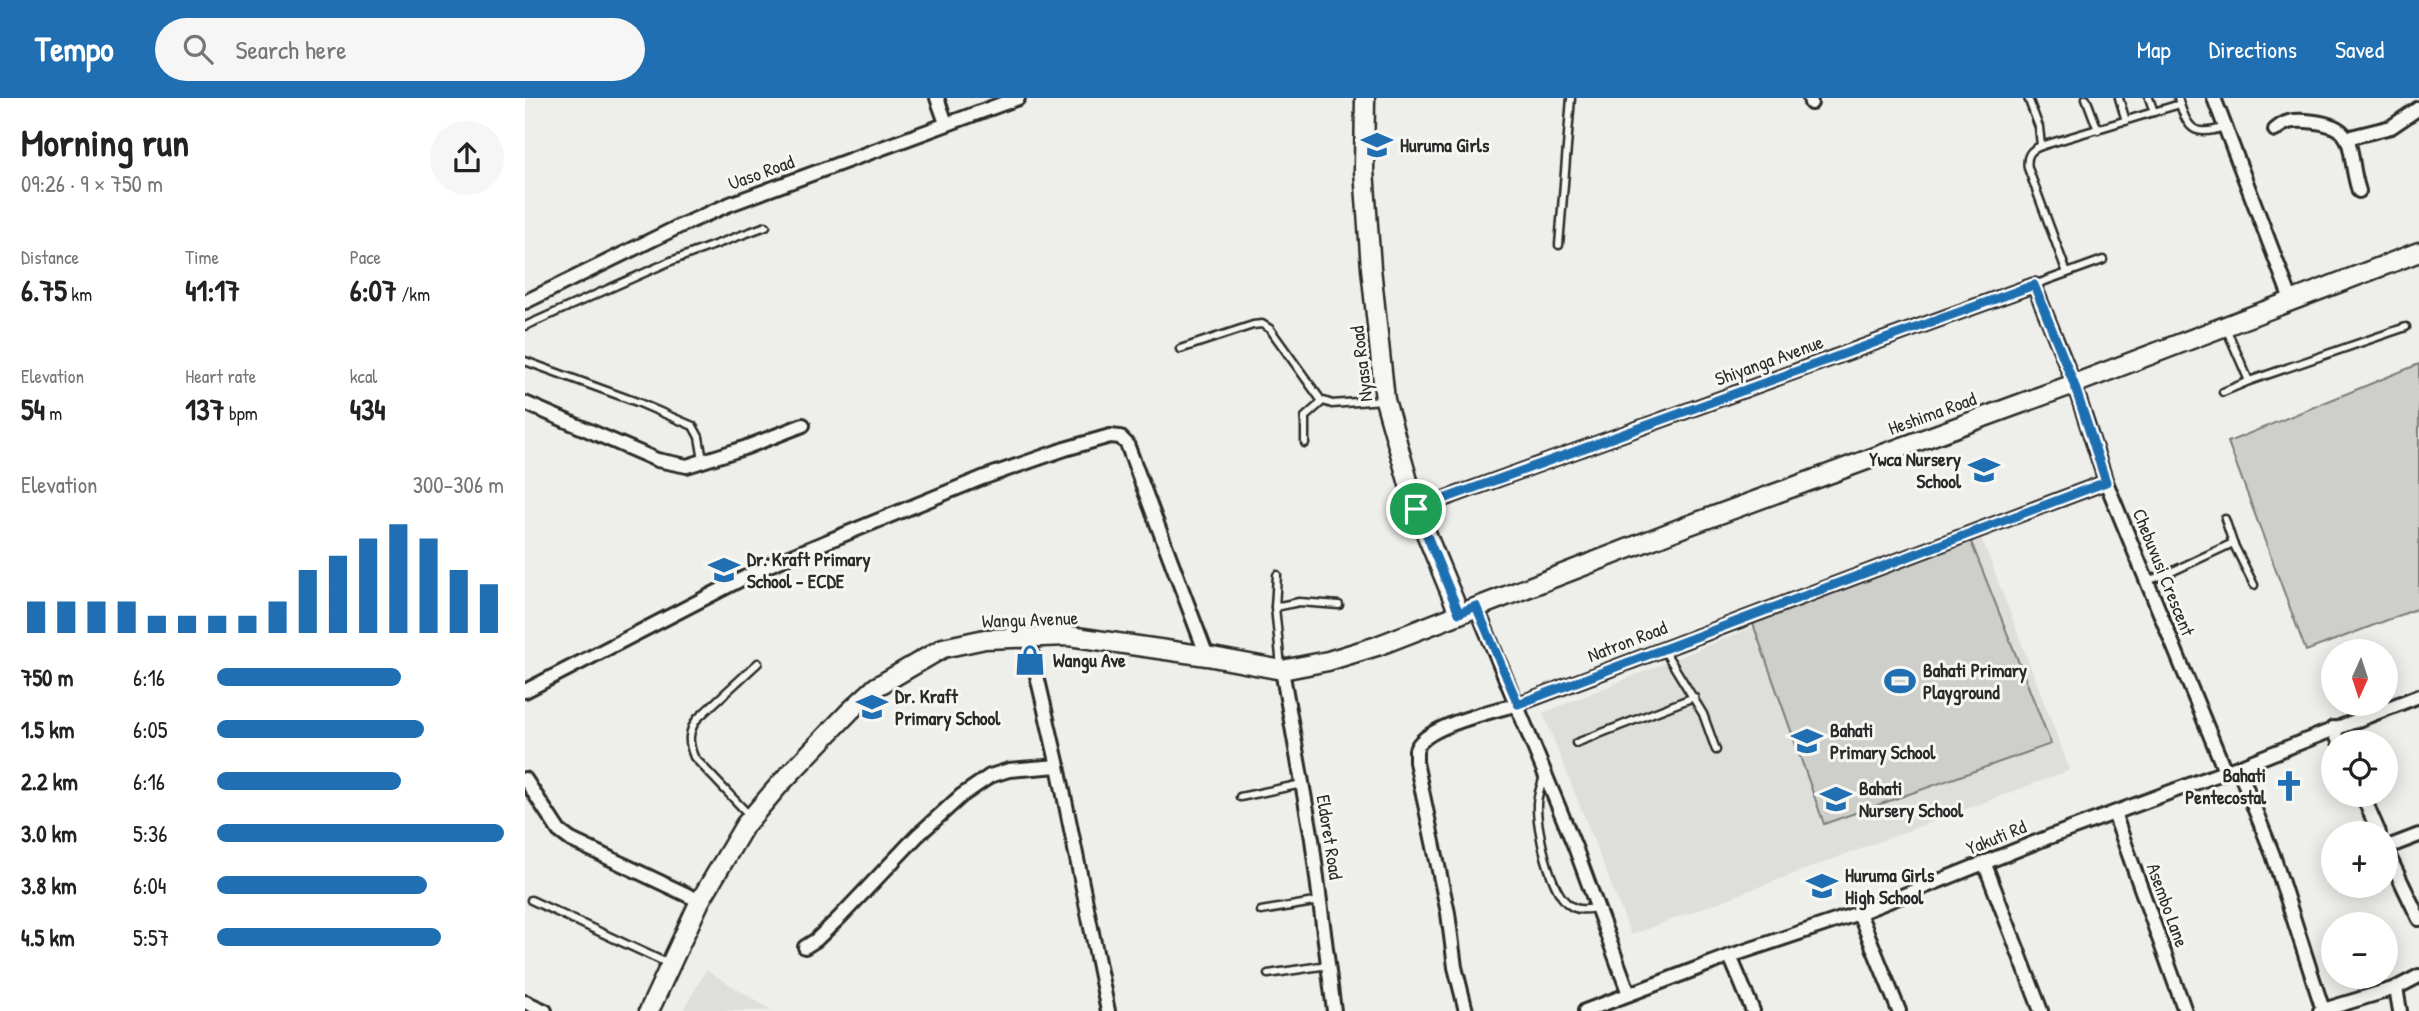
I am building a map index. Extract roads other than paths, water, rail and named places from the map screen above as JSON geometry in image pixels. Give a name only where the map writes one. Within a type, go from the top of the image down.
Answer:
[{"type":"street","points":[[937,98],[946,123]]},
{"type":"street","name":"Uaso Road","points":[[525,302],[730,204],[1018,98]]},
{"type":"street","name":"Nyasa Road","points":[[1365,98],[1364,170],[1367,218],[1385,400],[1416,509],[1459,613]]},
{"type":"street","points":[[2214,98],[2292,302]]},
{"type":"street","points":[[2347,138],[2391,127],[2419,108]]},
{"type":"street","points":[[2275,130],[2287,121],[2336,126],[2347,138],[2359,191]]},
{"type":"street","name":"Heshima Road","points":[[1459,613],[2074,384],[2419,252]]},
{"type":"street","points":[[2034,285],[2074,384]]},
{"type":"street","name":"Shiyanga Avenue","points":[[1416,509],[2034,285]]},
{"type":"street","name":"Chebuvusi Crescent","points":[[2074,384],[2106,482],[2225,771]]},
{"type":"street","points":[[525,403],[657,460],[687,466],[803,425]]},
{"type":"street","points":[[525,691],[767,566],[982,478],[1110,436],[1120,437],[1127,444],[1207,656]]},
{"type":"street","name":"Natron Road","points":[[1466,1011],[1421,789],[1416,751],[1420,743],[1450,725],[1518,704],[2106,482]]},
{"type":"street","points":[[1476,606],[1518,704],[1629,994]]},
{"type":"street","name":"Wangu Avenue","points":[[649,1011],[700,901],[751,817],[850,710],[876,687],[943,648],[985,639],[1092,638],[1282,670],[1328,661],[1377,646],[1459,613]]},
{"type":"street","points":[[1028,637],[1058,766],[1108,1011]]},
{"type":"street","name":"Eldoret Road","points":[[1282,670],[1320,901],[1334,1011]]},
{"type":"street","name":"Yakuti Rd","points":[[1585,1011],[1602,1008],[1629,994],[1730,956],[1859,913],[2419,696]]},
{"type":"street","points":[[805,947],[824,932],[917,836],[961,796],[990,776],[1009,770],[1058,766]]},
{"type":"street","points":[[2238,767],[2273,855],[2322,1011],[2393,989]]},
{"type":"street","points":[[525,779],[559,831],[571,840],[700,901]]},
{"type":"street","name":"Asembo Lane","points":[[2114,813],[2185,1011]]},
{"type":"street","points":[[2398,843],[2419,835]]},
{"type":"street","points":[[1985,862],[2041,1011]]},
{"type":"street","points":[[2398,875],[2419,919]]},
{"type":"street","points":[[1859,913],[1899,1011]]},
{"type":"street","points":[[1730,956],[1753,1011]]},
{"type":"street","points":[[2398,987],[2419,976]]},
{"type":"street","points":[[2396,989],[2400,1011]]},
{"type":"street","points":[[525,1002],[545,1011]]},
{"type":"lane","points":[[1559,246],[1571,98]]},
{"type":"lane","points":[[2028,98],[2039,128],[2041,146]]},
{"type":"lane","points":[[2086,98],[2098,130]]},
{"type":"lane","points":[[2119,98],[2126,121]]},
{"type":"lane","points":[[2149,98],[2154,112]]},
{"type":"lane","points":[[2067,273],[2028,166],[2030,152],[2041,146],[2154,112],[2179,101],[2187,122],[2198,132],[2210,132],[2225,127]]},
{"type":"lane","points":[[525,326],[671,261],[766,226]]},
{"type":"lane","points":[[2034,285],[2103,260]]},
{"type":"lane","points":[[1180,349],[1252,325],[1264,325],[1271,330],[1323,401],[1332,404],[1385,400]]},
{"type":"lane","points":[[2225,326],[2249,381]]},
{"type":"lane","points":[[2223,392],[2406,327]]},
{"type":"lane","points":[[525,361],[637,402],[692,426],[699,437],[703,462]]},
{"type":"lane","points":[[1305,443],[1305,417],[1323,401]]},
{"type":"lane","points":[[2225,519],[2233,543],[2255,585]]},
{"type":"lane","points":[[2147,581],[2233,543]]},
{"type":"lane","points":[[1277,575],[1275,607],[1282,670]]},
{"type":"lane","points":[[1275,607],[1299,602],[1339,606]]},
{"type":"lane","points":[[1663,649],[1694,697],[1716,750]]},
{"type":"lane","points":[[751,817],[694,757],[689,746],[689,730],[697,719],[758,663]]},
{"type":"lane","points":[[1576,743],[1694,697]]},
{"type":"lane","points":[[1545,774],[1537,806],[1555,887],[1568,905],[1578,910],[1597,908]]},
{"type":"lane","points":[[1240,797],[1302,784]]},
{"type":"lane","points":[[531,900],[671,965]]},
{"type":"lane","points":[[1261,911],[1320,901]]},
{"type":"lane","points":[[1268,974],[1328,965]]},
{"type":"place","name":"Huruma Girls","points":[[1377,145]]},
{"type":"place","name":"Ywca Nursery School","points":[[1984,470]]},
{"type":"place","name":"Dr. Kraft Primary School - ECDE","points":[[724,570]]},
{"type":"place","name":"Wangu Ave","points":[[1030,660]]},
{"type":"place","name":"Bahati Primary Playground","points":[[1900,681]]},
{"type":"place","name":"Dr. Kraft Primary School","points":[[872,707]]},
{"type":"place","name":"Bahati Primary School","points":[[1807,741]]},
{"type":"place","name":"Bahati Pentecostal","points":[[2289,786]]},
{"type":"place","name":"Bahati Nursery School","points":[[1836,799]]},
{"type":"place","name":"Huruma Girls High School","points":[[1822,886]]}]
